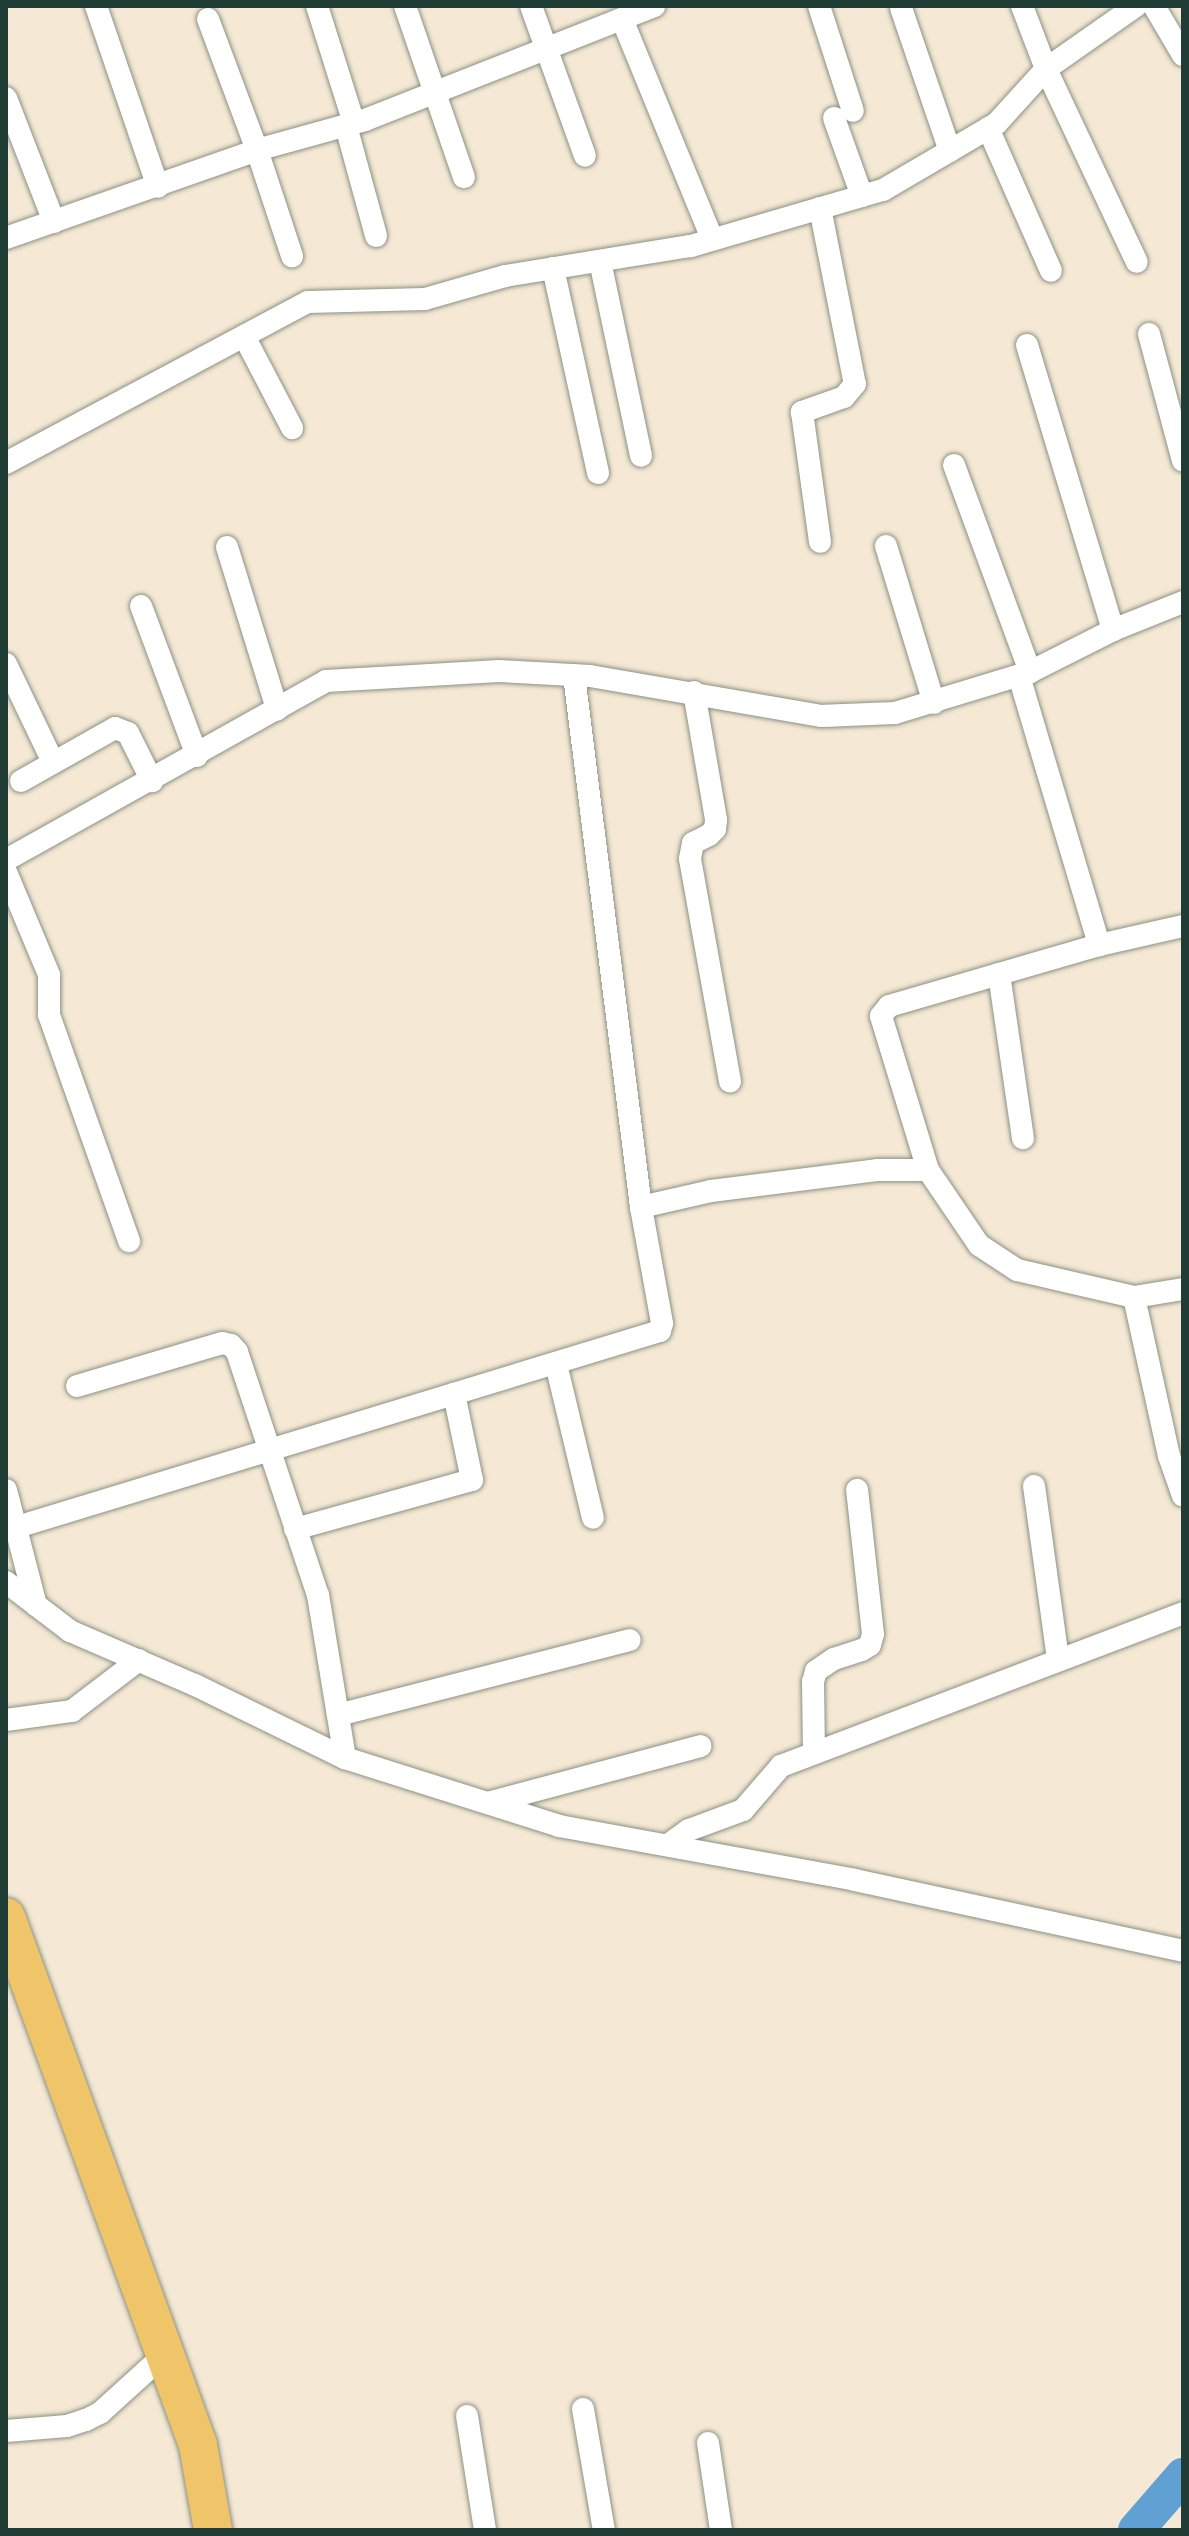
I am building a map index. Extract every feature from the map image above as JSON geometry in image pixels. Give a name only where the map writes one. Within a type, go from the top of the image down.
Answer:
[{"type":"highway","points":[[6,1917],[198,2445],[213,2530]]},
{"type":"street","points":[[96,6],[158,187]]},
{"type":"street","points":[[317,6],[350,124],[376,236]]},
{"type":"street","points":[[405,6],[464,177]]},
{"type":"street","points":[[531,6],[585,156]]},
{"type":"street","points":[[6,238],[257,150],[350,124],[547,50],[614,16],[654,6]]},
{"type":"street","points":[[819,6],[862,196]]},
{"type":"street","points":[[1022,6],[1046,69],[1137,262]]},
{"type":"street","points":[[6,463],[308,302],[425,299],[505,276],[691,246],[883,190],[988,128],[1046,69],[1136,6]]},
{"type":"street","points":[[1154,6],[1183,55]]},
{"type":"street","points":[[901,8],[950,151]]},
{"type":"street","points":[[614,16],[712,238]]},
{"type":"street","points":[[208,19],[257,150],[292,256]]},
{"type":"street","points":[[6,98],[54,222]]},
{"type":"street","points":[[988,128],[1051,271]]},
{"type":"street","points":[[820,208],[855,384],[844,397],[802,412],[820,542]]},
{"type":"street","points":[[600,261],[641,456]]},
{"type":"street","points":[[553,268],[598,473]]},
{"type":"street","points":[[1149,334],[1183,461]]},
{"type":"street","points":[[244,336],[292,428]]},
{"type":"street","points":[[1027,345],[1113,630]]},
{"type":"street","points":[[954,465],[1024,674],[1099,945]]},
{"type":"street","points":[[886,546],[934,703]]},
{"type":"street","points":[[227,547],[277,709]]},
{"type":"street","points":[[6,860],[197,756],[326,681],[499,671],[574,675],[694,692],[832,717],[895,713],[1024,674],[1113,630],[1183,602]]},
{"type":"street","points":[[141,606],[197,756]]},
{"type":"street","points":[[6,664],[53,762]]},
{"type":"street","points":[[17,1527],[267,1448],[660,1331],[641,1207],[574,675]]},
{"type":"street","points":[[694,692],[716,820],[715,829],[693,843],[690,859],[730,1081]]},
{"type":"street","points":[[21,781],[115,728],[122,728],[152,781]]},
{"type":"street","points":[[6,872],[49,975],[49,1015],[129,1241]]},
{"type":"street","points":[[1183,926],[1099,945],[999,974],[883,1010],[881,1016],[928,1170],[979,1245],[1017,1270],[1134,1297],[1183,1289]]},
{"type":"street","points":[[999,974],[1023,1138]]},
{"type":"street","points":[[641,1207],[711,1191],[877,1170],[928,1170]]},
{"type":"street","points":[[1134,1297],[1169,1456],[1183,1496]]},
{"type":"street","points":[[77,1386],[222,1343],[231,1345],[237,1352],[318,1595],[345,1758]]},
{"type":"street","points":[[556,1364],[593,1518]]},
{"type":"street","points":[[295,1529],[472,1480],[454,1394]]},
{"type":"street","points":[[1034,1486],[1058,1660]]},
{"type":"street","points":[[6,1490],[36,1605]]},
{"type":"street","points":[[814,1753],[813,1682],[816,1671],[834,1659],[870,1645],[873,1634],[857,1490]]},
{"type":"street","points":[[6,1582],[70,1631],[139,1660],[345,1758],[559,1826],[871,1884],[1183,1951]]},
{"type":"street","points":[[668,1845],[689,1830],[743,1810],[781,1766],[1183,1613]]},
{"type":"street","points":[[338,1715],[630,1640]]},
{"type":"street","points":[[6,1720],[72,1711],[139,1660]]},
{"type":"street","points":[[487,1803],[701,1746]]},
{"type":"street","points":[[6,2431],[67,2426],[86,2420],[100,2413],[164,2355]]},
{"type":"street","points":[[583,2409],[604,2530]]},
{"type":"street","points":[[467,2416],[485,2530]]},
{"type":"street","points":[[708,2443],[721,2530]]},
{"type":"waterway","points":[[1136,2530],[1183,2476]]}]
